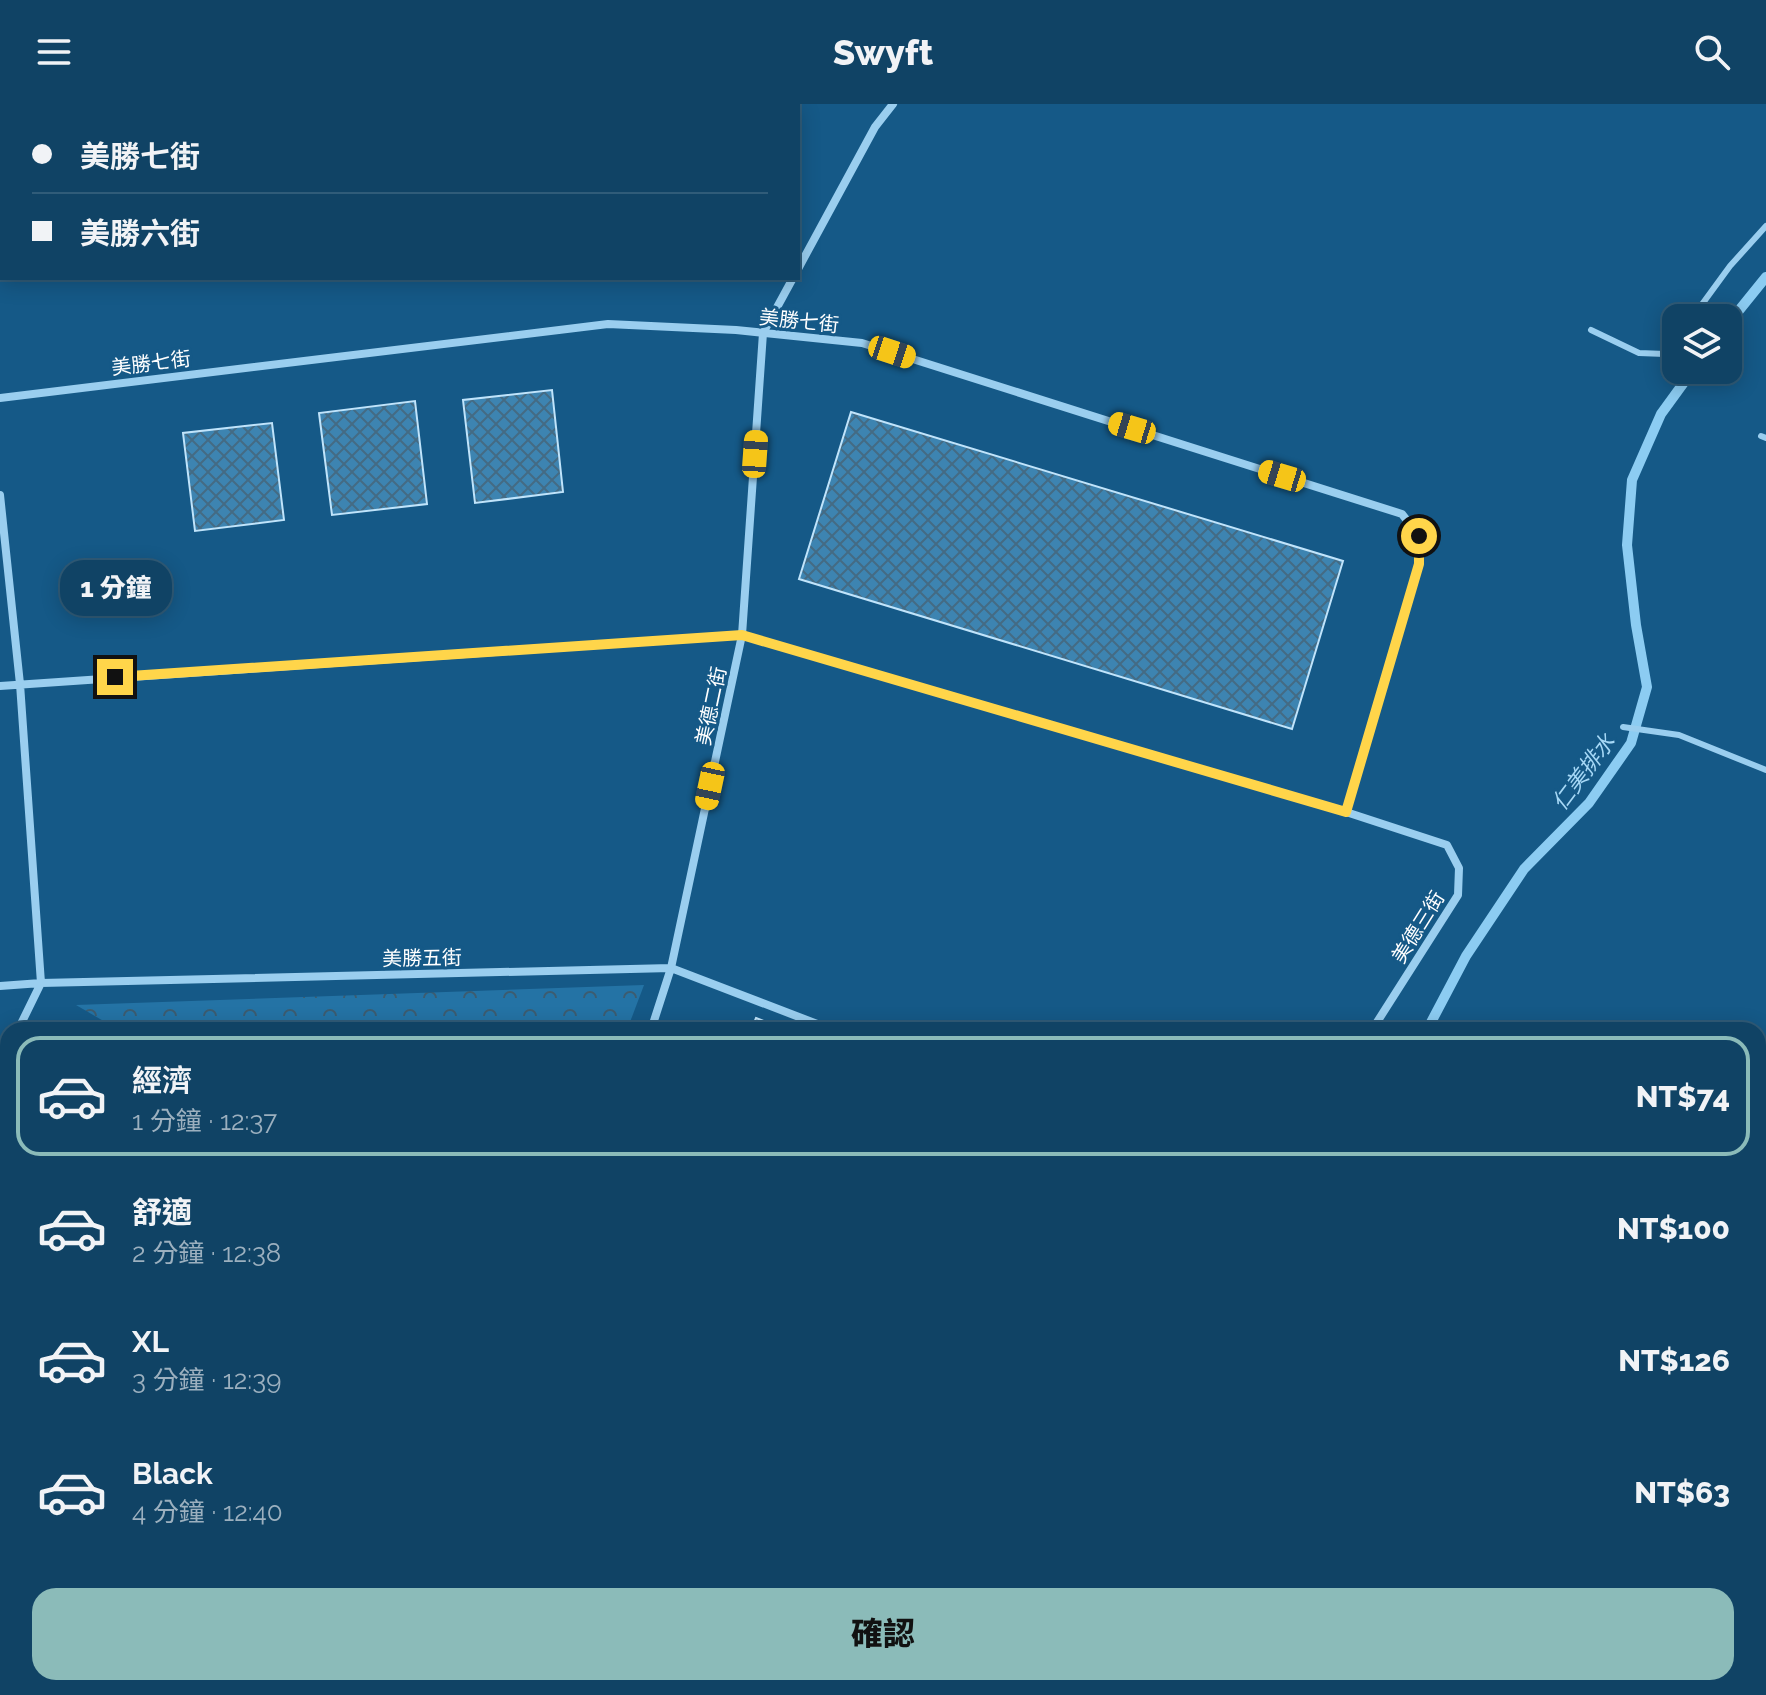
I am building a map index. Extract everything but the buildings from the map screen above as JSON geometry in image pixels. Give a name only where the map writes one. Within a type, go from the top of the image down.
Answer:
[{"type":"street","points":[[800,265],[875,127],[893,104]]},
{"type":"street","points":[[763,333],[792,280]]},
{"type":"street","name":"美勝七街","points":[[0,398],[608,324],[736,330],[862,343],[1402,514],[1419,536],[1419,564],[1346,812]]},
{"type":"street","name":"美德二街","points":[[654,1022],[671,968],[742,635],[763,333]]},
{"type":"street","points":[[0,495],[20,684],[41,983],[22,1022]]},
{"type":"street","points":[[0,686],[742,635]]},
{"type":"street","name":"美德三街","points":[[742,635],[1346,812],[1447,845],[1459,868],[1458,895],[1377,1022]]},
{"type":"street","name":"美勝五街","points":[[0,986],[671,968],[812,1022]]},
{"type":"lane","points":[[1702,304],[1730,266],[1766,226]]},
{"type":"lane","points":[[1591,330],[1639,353],[1662,354]]},
{"type":"lane","points":[[1623,727],[1679,735],[1766,770]]},
{"type":"green space","points":[[644,985],[630,1022],[105,1022],[76,1005]]},
{"type":"waterway","name":"仁美排水","points":[[1742,307],[1766,277]]},
{"type":"waterway","name":"仁美排水","points":[[1431,1022],[1466,956],[1524,869],[1589,803],[1631,743],[1647,687],[1627,545],[1632,480],[1661,414],[1683,384]]},
{"type":"route","points":[[115,677],[742,635],[1346,812],[1419,564],[1419,536]]}]
